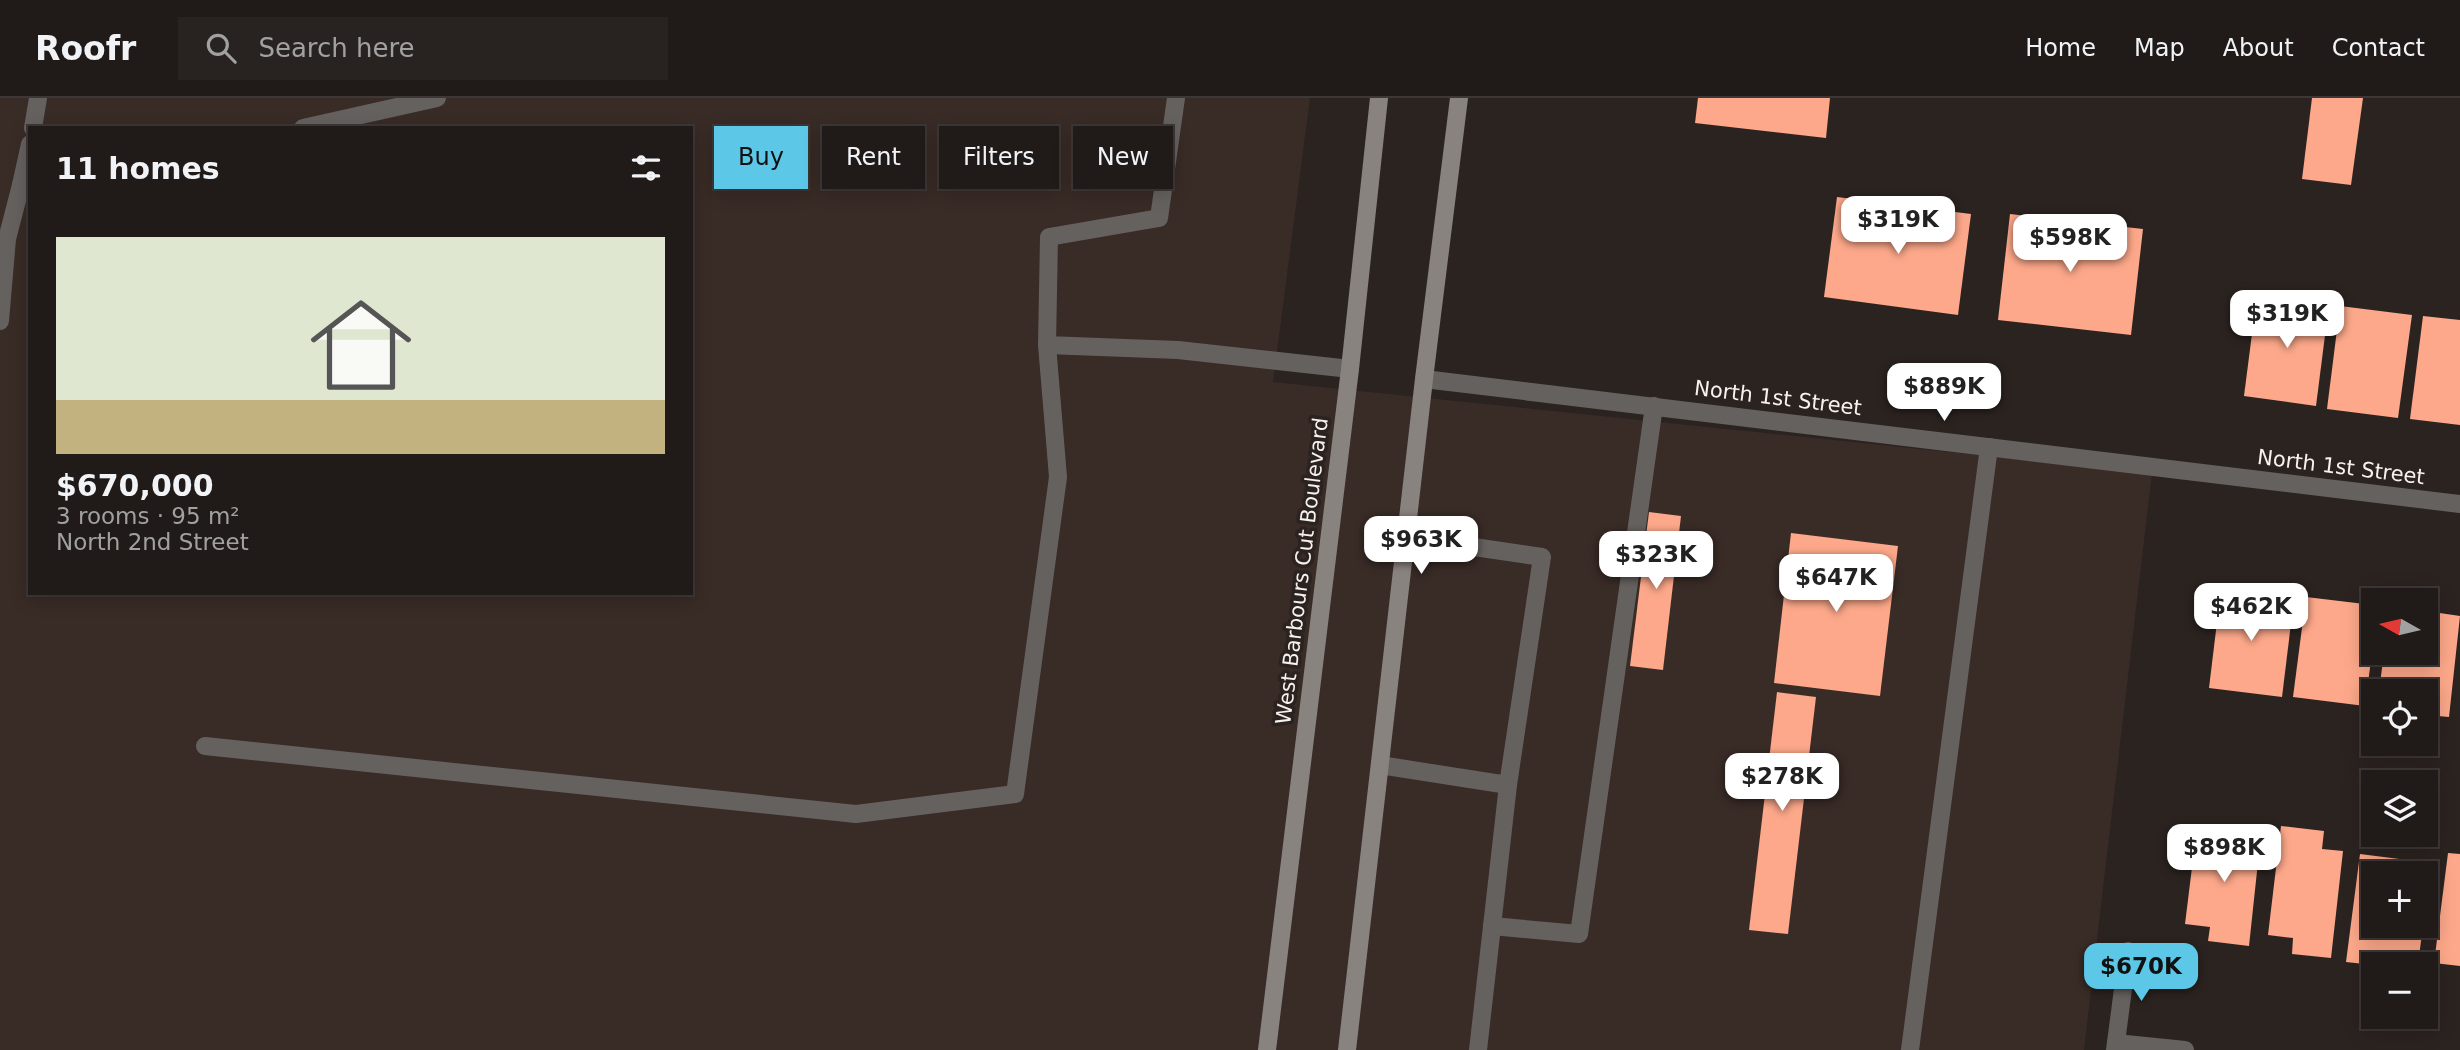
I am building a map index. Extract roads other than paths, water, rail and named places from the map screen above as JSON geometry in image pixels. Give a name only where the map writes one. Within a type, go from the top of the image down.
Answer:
[{"type":"street","points":[[33,126],[38,98]]},
{"type":"street","points":[[310,126],[398,102],[437,98]]},
{"type":"street","points":[[205,746],[856,814],[1015,793],[1058,477],[1047,345],[1049,237],[1159,218],[1176,98]]},
{"type":"street","name":"West Barbours Cut Boulevard","points":[[1267,1050],[1350,369],[1379,98]]},
{"type":"street","points":[[1347,1050],[1459,98]]},
{"type":"street","points":[[0,321],[7,239],[25,184],[28,160]]},
{"type":"street","points":[[1047,345],[1178,350],[1350,369]]},
{"type":"street","name":"North 1st Street","points":[[1424,379],[2460,505]]},
{"type":"street","points":[[1492,926],[1579,934],[1654,406]]},
{"type":"street","points":[[1910,1050],[1989,447]]},
{"type":"street","points":[[1406,537],[1542,557],[1508,785],[1478,1050]]},
{"type":"street","points":[[1380,765],[1508,785]]},
{"type":"street","points":[[2128,951],[2115,1046],[2185,1050]]}]
